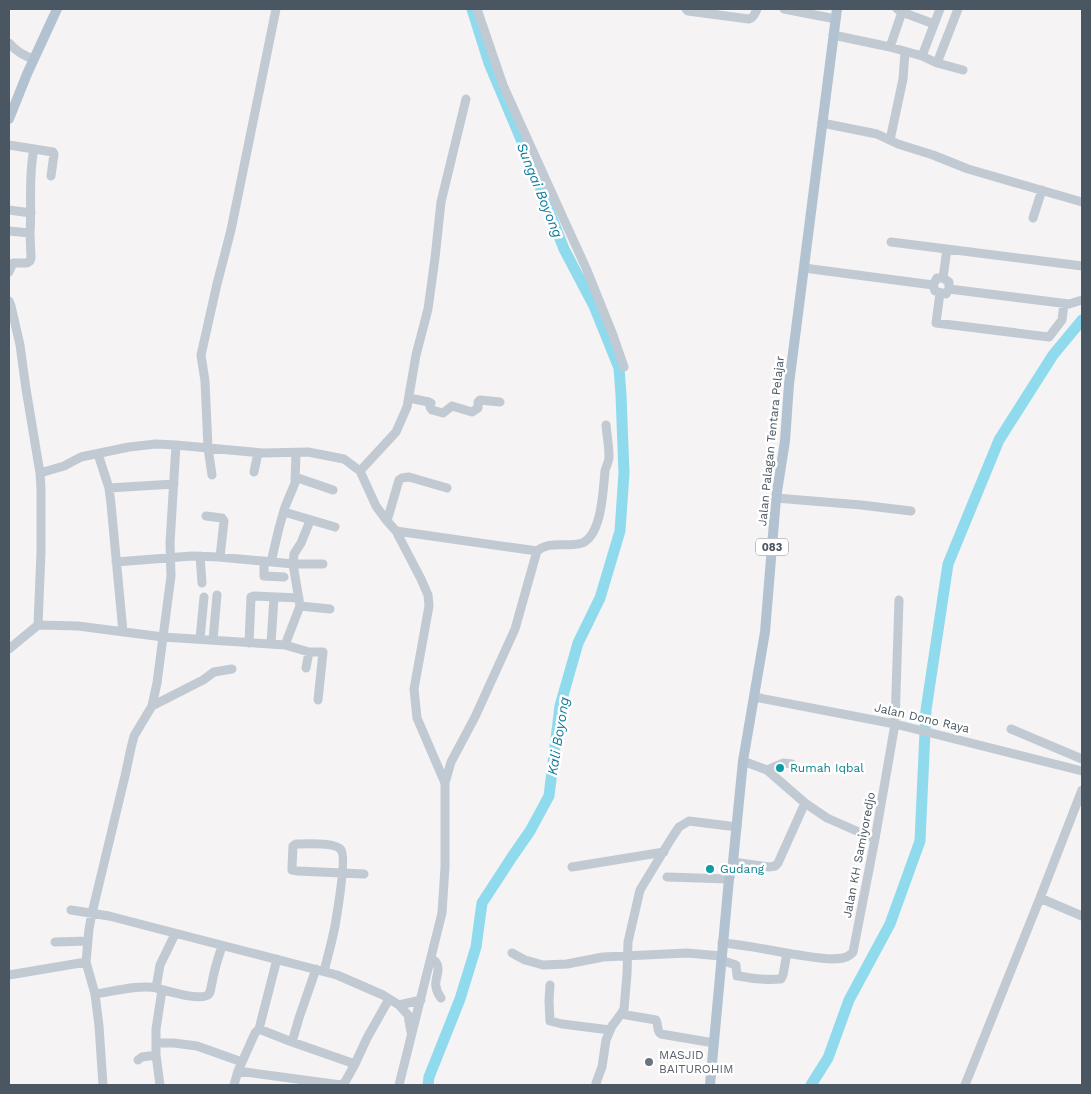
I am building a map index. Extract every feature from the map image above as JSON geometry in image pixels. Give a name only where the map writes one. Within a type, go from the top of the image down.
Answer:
[{"type":"main road","points":[[9,120],[57,9]]},
{"type":"main road","name":"Jalan Palagan Tentara Pelajar","points":[[710,1085],[722,943],[729,879],[733,862],[743,760],[764,632],[776,498],[785,441],[789,384],[836,14]]},
{"type":"street","points":[[212,474],[208,448],[205,382],[201,355],[231,230],[276,9]]},
{"type":"street","points":[[477,9],[504,85],[586,268],[624,366]]},
{"type":"street","points":[[686,9],[688,11],[749,19],[752,18],[757,9]]},
{"type":"street","points":[[784,9],[836,14]]},
{"type":"street","points":[[922,56],[940,9]]},
{"type":"street","points":[[937,63],[958,9]]},
{"type":"street","points":[[890,47],[900,10],[934,24]]},
{"type":"street","points":[[833,35],[890,47],[963,70]]},
{"type":"street","points":[[9,43],[20,53],[28,57],[31,66]]},
{"type":"street","points":[[890,140],[903,79],[905,52]]},
{"type":"street","points":[[360,472],[396,432],[407,407],[416,355],[428,309],[441,202],[466,99]]},
{"type":"street","points":[[822,123],[877,134],[898,144],[968,169],[1082,202]]},
{"type":"street","points":[[9,145],[54,153],[51,176]]},
{"type":"street","points":[[9,272],[13,263],[28,263],[30,261],[30,172],[34,149]]},
{"type":"street","points":[[1033,218],[1042,190]]},
{"type":"street","points":[[9,210],[31,213]]},
{"type":"street","points":[[9,231],[30,233]]},
{"type":"street","points":[[891,242],[1082,266]]},
{"type":"street","points":[[943,278],[946,249]]},
{"type":"street","points":[[804,268],[933,285]]},
{"type":"street","points":[[937,278],[943,278],[949,282],[949,289],[946,294],[935,291],[933,285],[937,278]]},
{"type":"street","points":[[949,289],[1064,304],[1082,300]]},
{"type":"street","points":[[940,293],[936,323],[1049,337],[1062,320],[1064,304]]},
{"type":"street","points":[[9,301],[20,345],[40,473],[41,552],[38,625]]},
{"type":"street","points":[[409,398],[429,402],[431,403],[430,407],[432,410],[443,413],[452,406],[472,412],[478,408],[480,400],[500,402]]},
{"type":"street","points":[[399,1085],[442,913],[445,867],[445,783],[452,762],[475,717],[515,629],[537,551],[542,546],[575,544],[590,538],[602,505],[605,470],[610,459],[606,425]]},
{"type":"street","points":[[40,473],[64,466],[81,458],[129,447],[156,444],[176,444],[258,453],[308,452],[344,459],[360,472],[376,506],[386,521],[396,531],[428,595],[428,606],[414,689],[417,718],[445,783]]},
{"type":"street","points":[[103,1085],[95,994],[86,962],[88,929],[134,736],[152,706],[157,683],[171,576],[170,535],[176,444]]},
{"type":"street","points":[[254,472],[258,453]]},
{"type":"street","points":[[284,577],[264,576],[267,561],[295,483],[296,453]]},
{"type":"street","points":[[98,454],[109,488],[123,632]]},
{"type":"street","points":[[295,477],[333,490]]},
{"type":"street","points":[[386,521],[399,480],[402,478],[409,477],[447,488]]},
{"type":"street","points":[[109,488],[174,484]]},
{"type":"street","points":[[776,498],[911,511]]},
{"type":"street","points":[[284,512],[335,527]]},
{"type":"street","points":[[206,516],[222,518],[224,521],[220,557]]},
{"type":"street","points":[[285,645],[300,602],[293,564],[294,554],[301,543],[310,520]]},
{"type":"street","points":[[396,531],[537,551]]},
{"type":"street","points":[[116,562],[200,556],[293,564],[323,564]]},
{"type":"street","points":[[200,556],[202,583]]},
{"type":"street","points":[[213,640],[217,595]]},
{"type":"street","points":[[249,643],[251,598],[254,596],[274,597],[330,609]]},
{"type":"street","points":[[200,639],[204,597]]},
{"type":"street","points":[[271,644],[274,597]]},
{"type":"street","name":"Jalan KH Samiyoredjo","points":[[722,943],[816,958],[845,958],[853,952],[895,724],[899,600]]},
{"type":"street","points":[[9,649],[38,625],[78,626],[163,637],[285,645],[309,652],[323,652],[318,700]]},
{"type":"street","points":[[306,668],[309,652]]},
{"type":"street","points":[[152,706],[203,680],[214,672],[232,669]]},
{"type":"street","name":"Jalan Dono Raya","points":[[754,697],[895,724],[1082,772]]},
{"type":"street","points":[[1011,729],[1082,759]]},
{"type":"street","points":[[743,760],[767,770],[805,803],[827,818],[875,839]]},
{"type":"street","points":[[767,770],[782,763],[792,764]]},
{"type":"street","points":[[965,1085],[1082,790]]},
{"type":"street","points":[[733,862],[770,867],[776,866],[805,803]]},
{"type":"street","points":[[597,1085],[606,1040],[610,1030],[624,1009],[628,942],[640,890],[680,827],[690,821],[737,827]]},
{"type":"street","points":[[292,1042],[298,1018],[320,970],[335,926],[342,873],[342,851],[340,848],[333,845],[296,844],[294,846],[292,870],[298,872],[342,873],[364,874]]},
{"type":"street","points":[[572,867],[664,852]]},
{"type":"street","points":[[667,876],[729,879]]},
{"type":"street","points":[[1040,898],[1082,916]]},
{"type":"street","points":[[72,910],[109,916],[337,975],[399,1005],[408,1015],[412,1037]]},
{"type":"street","points":[[160,1085],[156,1055],[156,1029],[160,965],[175,934]]},
{"type":"street","points":[[55,942],[88,941]]},
{"type":"street","points":[[95,994],[140,988],[205,996],[211,989],[214,970],[222,946]]},
{"type":"street","points":[[512,953],[525,960],[543,965],[567,964],[603,957],[687,953],[721,958],[736,965],[737,976],[757,979],[781,979],[787,953]]},
{"type":"street","points":[[431,958],[437,964],[435,986],[441,998]]},
{"type":"street","points":[[234,1085],[242,1062],[259,1029],[277,959]]},
{"type":"street","points":[[9,975],[86,962]]},
{"type":"street","points":[[550,985],[550,1021],[610,1030]]},
{"type":"street","points":[[238,1071],[282,1081],[341,1085],[345,1082],[389,999]]},
{"type":"street","points":[[399,1005],[420,1000]]},
{"type":"street","points":[[622,1014],[656,1020],[661,1034],[714,1043]]},
{"type":"street","points":[[259,1029],[355,1064]]},
{"type":"street","points":[[156,1043],[197,1046],[242,1062]]},
{"type":"street","points":[[138,1060],[142,1057],[156,1055]]},
{"type":"waterway","name":"Kali Boyong","points":[[428,1085],[429,1077],[460,999],[476,947],[482,903],[530,831],[549,796],[560,706],[578,643],[600,598],[620,531],[624,473],[619,368],[594,306],[564,249],[489,63],[472,9]]},
{"type":"waterway","points":[[811,1085],[828,1058],[849,1000],[890,924],[920,841],[926,710],[948,564],[999,440],[1053,355],[1082,320]]},
{"type":"place","name":"Rumah Iqbal","points":[[780,768]]},
{"type":"place","name":"Gudang","points":[[710,869]]},
{"type":"place","name":"MASJID BAITUROHIM","points":[[649,1062]]},
{"type":"water label","name":"Sungai Boyong","points":[[540,190]]}]
